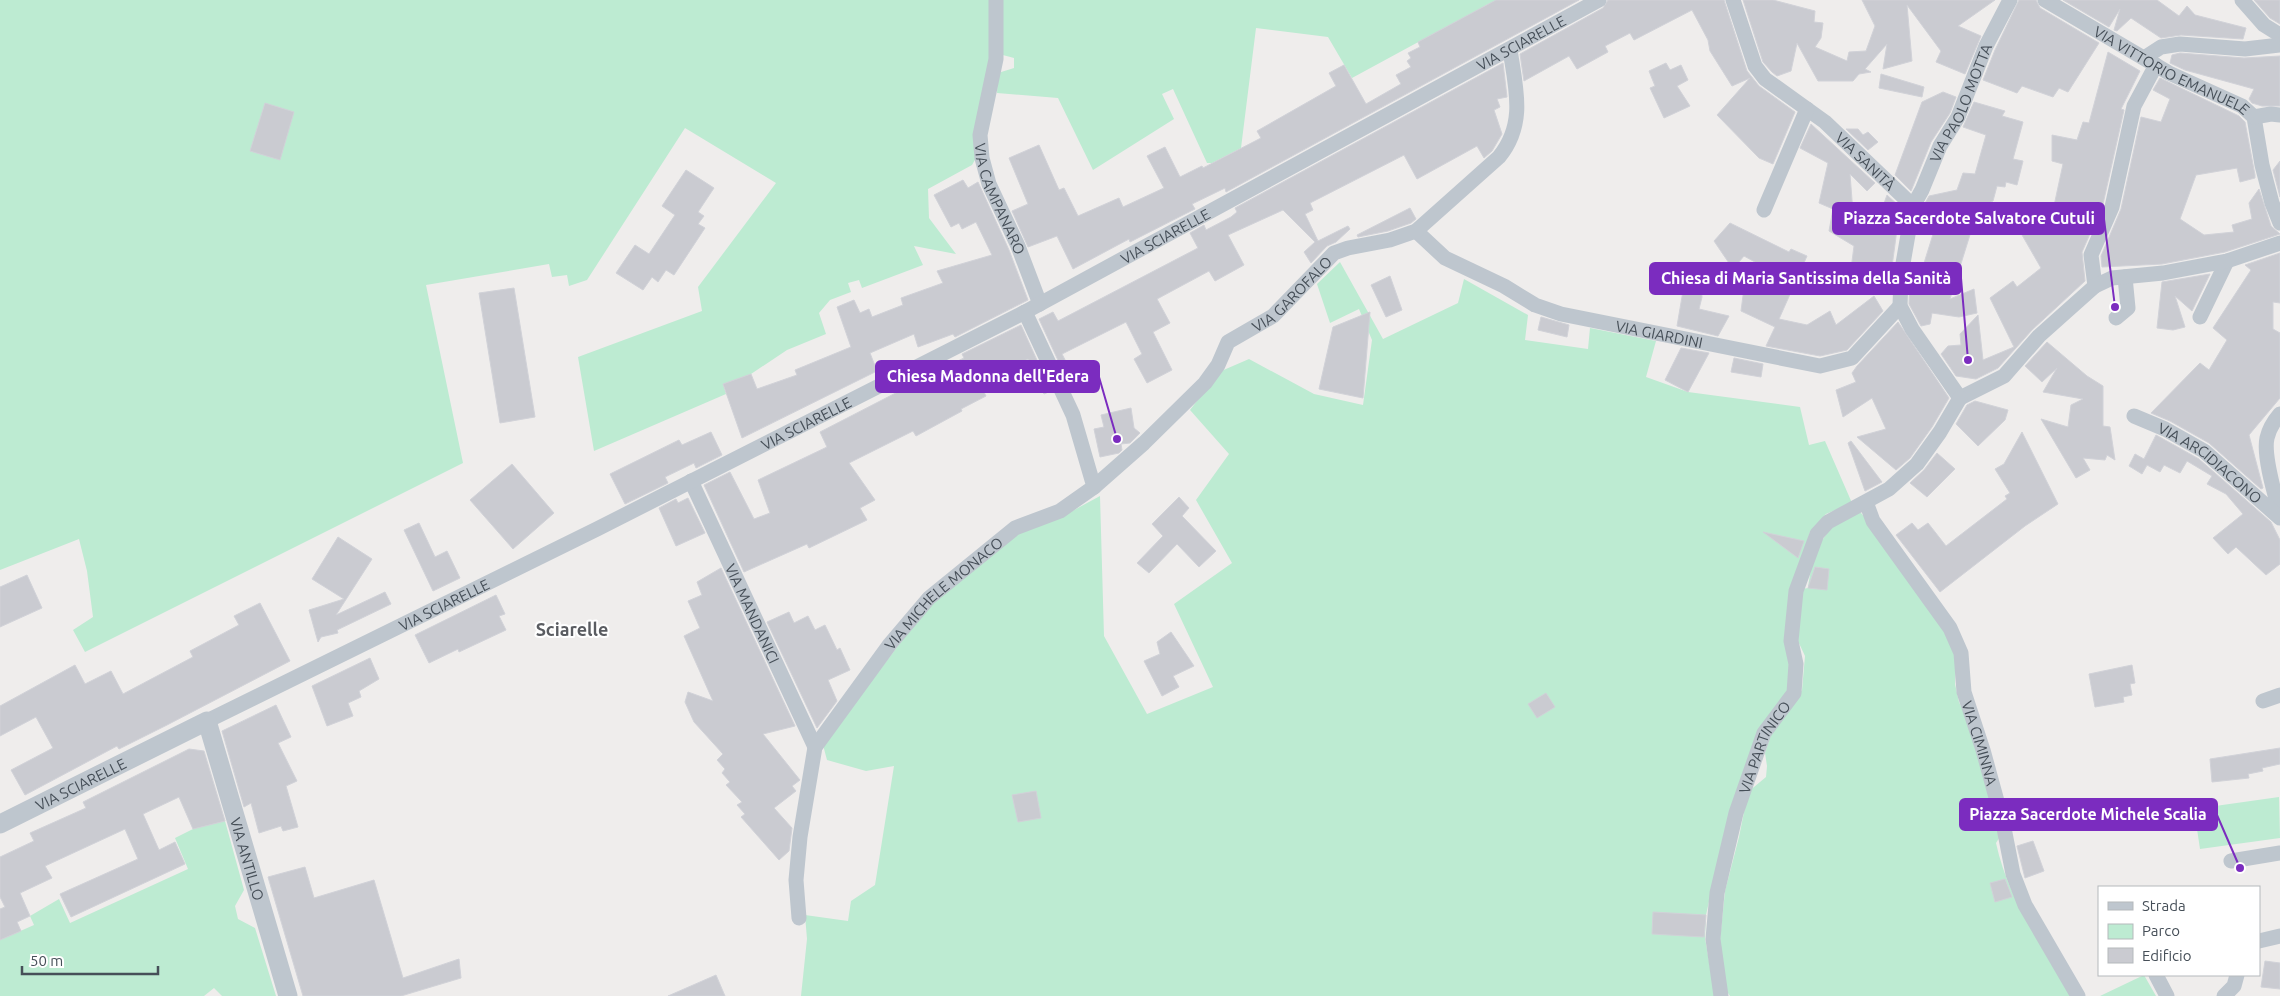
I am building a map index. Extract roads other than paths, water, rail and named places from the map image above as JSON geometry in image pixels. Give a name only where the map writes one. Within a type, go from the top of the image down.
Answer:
[{"type":"street","name":"VIA CAMPANARO","points":[[996,0],[996,59],[980,134],[982,158],[989,184],[1018,246],[1040,304]]},
{"type":"street","name":"VIA SCIARELLE","points":[[0,824],[691,481],[1025,312],[1600,0]]},
{"type":"street","name":"VIA SANITÀ","points":[[1733,0],[1755,66],[1764,79],[1825,122],[1913,206]]},
{"type":"street","name":"VIA PAOLO MOTTA","points":[[1913,206],[1922,190],[1940,146],[1958,116],[1986,46],[2010,0]]},
{"type":"street","name":"VIA VITTORIO EMANUELE","points":[[2045,0],[2150,61],[2242,106],[2254,117],[2262,165],[2272,203],[2280,223]]},
{"type":"street","points":[[2242,0],[2264,25],[2280,35]]},
{"type":"street","points":[[2095,286],[2090,255],[2112,207],[2134,106],[2150,61],[2161,47],[2180,44],[2245,49],[2280,44]]},
{"type":"street","name":"VIA GAROFALO","points":[[1094,487],[1144,443],[1205,383],[1218,365],[1228,342],[1273,316],[1334,252],[1390,240],[1416,231],[1500,157],[1510,144],[1516,125],[1517,99],[1510,50]]},
{"type":"street","points":[[1764,210],[1807,109]]},
{"type":"street","points":[[2254,117],[2271,114],[2280,115]]},
{"type":"street","points":[[1913,206],[1901,275],[1900,306],[1912,329],[1960,398],[1988,382],[2004,376],[2039,336],[2095,286],[2112,278],[2163,273],[2227,261],[2280,244]]},
{"type":"street","name":"VIA GIARDINI","points":[[1416,231],[1445,258],[1504,286],[1535,305],[1561,314],[1820,366],[1852,358],[1900,306]]},
{"type":"street","points":[[2200,317],[2227,261]]},
{"type":"street","points":[[2116,318],[2128,308],[2125,277]]},
{"type":"street","points":[[1025,312],[1073,416],[1094,487]]},
{"type":"street","name":"VIA PARTINICO","points":[[1721,996],[1713,939],[1718,893],[1736,813],[1764,733],[1794,693],[1796,664],[1791,641],[1796,591],[1817,534],[1828,522],[1889,489],[1917,464],[1940,432],[1960,398]]},
{"type":"street","points":[[2280,414],[2272,424],[2266,440],[2269,471],[2280,514]]},
{"type":"street","name":"VIA ARCIDIACONO","points":[[2134,416],[2164,429],[2204,451],[2280,518]]},
{"type":"street","name":"VIA MANDANICI","points":[[691,481],[815,746]]},
{"type":"street","name":"VIA MICHELE MONACO","points":[[800,918],[796,880],[800,837],[815,746],[890,644],[929,598],[1015,528],[1060,511],[1094,487]]},
{"type":"street","name":"VIA CIMINNA","points":[[1866,502],[1873,521],[1950,628],[1957,642],[1961,653],[1964,692],[2001,814],[2013,874],[2025,905],[2078,996]]},
{"type":"street","points":[[2263,701],[2280,695]]},
{"type":"street","name":"VIA ANTILLO","points":[[208,721],[288,996]]},
{"type":"street","points":[[2231,861],[2280,853]]},
{"type":"street","points":[[2260,941],[2280,936]]},
{"type":"street","points":[[2157,976],[2167,996]]},
{"type":"street","points":[[2224,996],[2234,986],[2237,976]]},
{"type":"place","name":"Piazza Sacerdote Salvatore Cutuli","points":[[2115,307]]},
{"type":"place","name":"Chiesa di Maria Santissima della Sanità","points":[[1968,360]]},
{"type":"place","name":"Chiesa Madonna dell'Edera","points":[[1117,439]]},
{"type":"place","name":"Piazza Sacerdote Michele Scalia","points":[[2240,868]]},
{"type":"district","name":"Sciarelle","points":[[572,629]]}]
